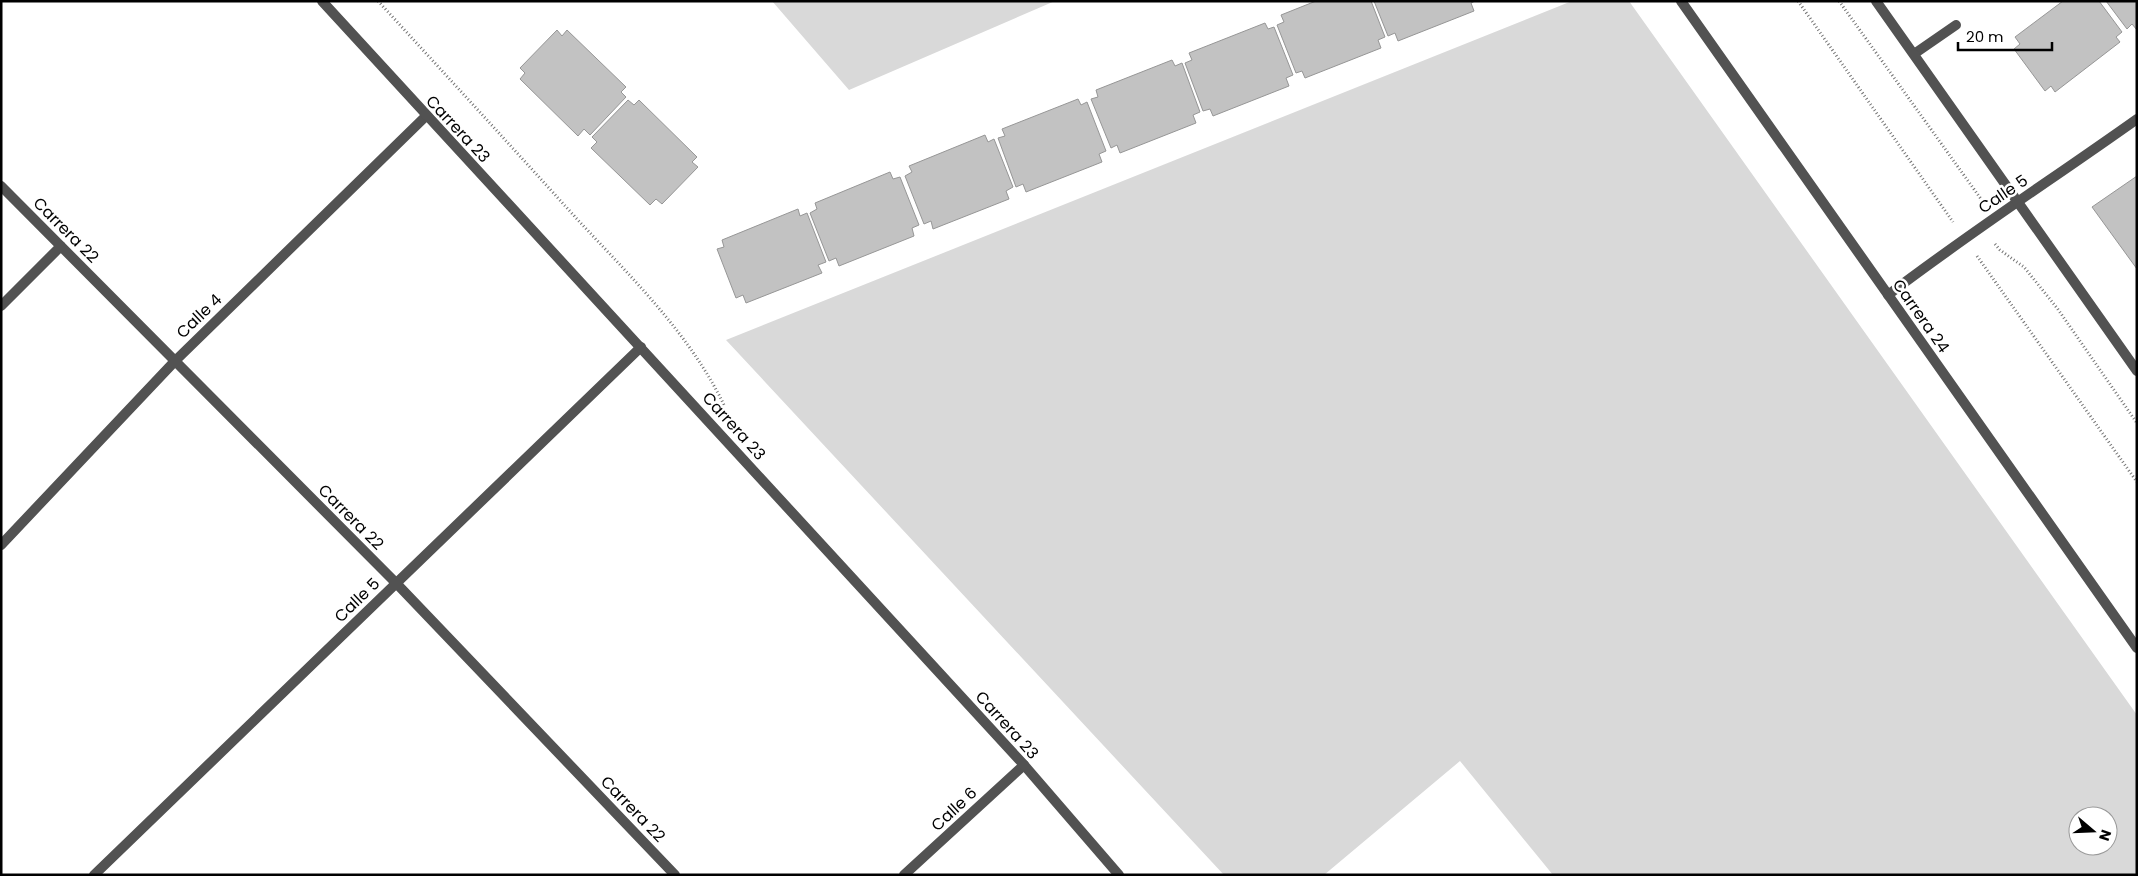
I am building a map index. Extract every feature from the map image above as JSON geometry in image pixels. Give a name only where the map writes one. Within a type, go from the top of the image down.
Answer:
[{"type":"street","name":"Carrera 23","points":[[322,1],[1024,765],[1119,875]]},
{"type":"street","name":"Carrera 24","points":[[1682,1],[2137,648]]},
{"type":"street","points":[[1876,1],[2137,371]]},
{"type":"street","points":[[1914,54],[1956,25]]},
{"type":"street","name":"Calle 4","points":[[1,545],[175,361],[426,116]]},
{"type":"street","name":"Calle 5","points":[[1888,295],[1964,237],[2018,203],[2137,119]]},
{"type":"street","name":"Carrera 22","points":[[1,186],[396,584],[675,875]]},
{"type":"street","points":[[1,306],[61,246]]},
{"type":"street","name":"Calle 5","points":[[94,875],[641,346]]},
{"type":"street","name":"Calle 6","points":[[904,875],[1024,765]]},
{"type":"path","points":[[378,1],[631,278],[690,350],[712,382],[726,408]]},
{"type":"shaded area","points":[[772,1],[1055,1],[849,90]]},
{"type":"shaded area","points":[[1572,1],[1629,1],[2137,715],[2137,875],[1553,875],[1460,761],[1324,875],[1224,875],[726,340]]},
{"type":"building","points":[[1316,1],[1371,1],[1385,37],[1378,40],[1381,48],[1305,78],[1302,71],[1296,73],[1277,25],[1284,22],[1281,15]]},
{"type":"building","points":[[1374,1],[1475,1],[1471,3],[1474,11],[1398,41],[1395,33],[1388,36]]},
{"type":"building","points":[[2063,1],[2099,1],[2122,32],[2116,37],[2120,42],[2055,92],[2051,86],[2045,91],[2014,49],[2020,44],[2015,37]]},
{"type":"building","points":[[2106,1],[2137,1],[2137,30],[2132,24],[2127,29]]},
{"type":"building","points":[[1265,23],[1268,29],[1274,27],[1293,75],[1286,78],[1289,86],[1213,116],[1210,109],[1203,111],[1185,63],[1192,60],[1189,53]]},
{"type":"building","points":[[557,30],[562,36],[567,30],[626,87],[621,92],[626,97],[590,135],[584,129],[578,136],[520,79],[525,73],[520,68]]},
{"type":"building","points":[[1172,60],[1175,66],[1182,63],[1200,112],[1193,115],[1196,123],[1120,153],[1117,145],[1111,148],[1091,99],[1098,97],[1096,90]]},
{"type":"building","points":[[1078,99],[1081,105],[1087,102],[1106,151],[1099,154],[1102,162],[1026,192],[1023,184],[1016,187],[998,138],[1005,136],[1002,129]]},
{"type":"building","points":[[628,100],[634,105],[639,100],[697,157],[692,162],[698,167],[662,204],[656,199],[650,205],[591,148],[597,142],[592,137]]},
{"type":"building","points":[[985,135],[988,142],[994,139],[1013,187],[1006,191],[1009,199],[933,229],[931,221],[924,224],[905,176],[912,172],[909,166]]},
{"type":"building","points":[[890,172],[893,179],[900,177],[919,225],[912,228],[914,236],[839,266],[836,258],[829,261],[810,213],[817,209],[815,203]]},
{"type":"building","points":[[2137,176],[2137,269],[2092,207]]},
{"type":"building","points":[[798,209],[800,216],[807,213],[826,262],[818,265],[822,273],[746,303],[743,295],[736,298],[717,249],[724,247],[722,240]]}]
